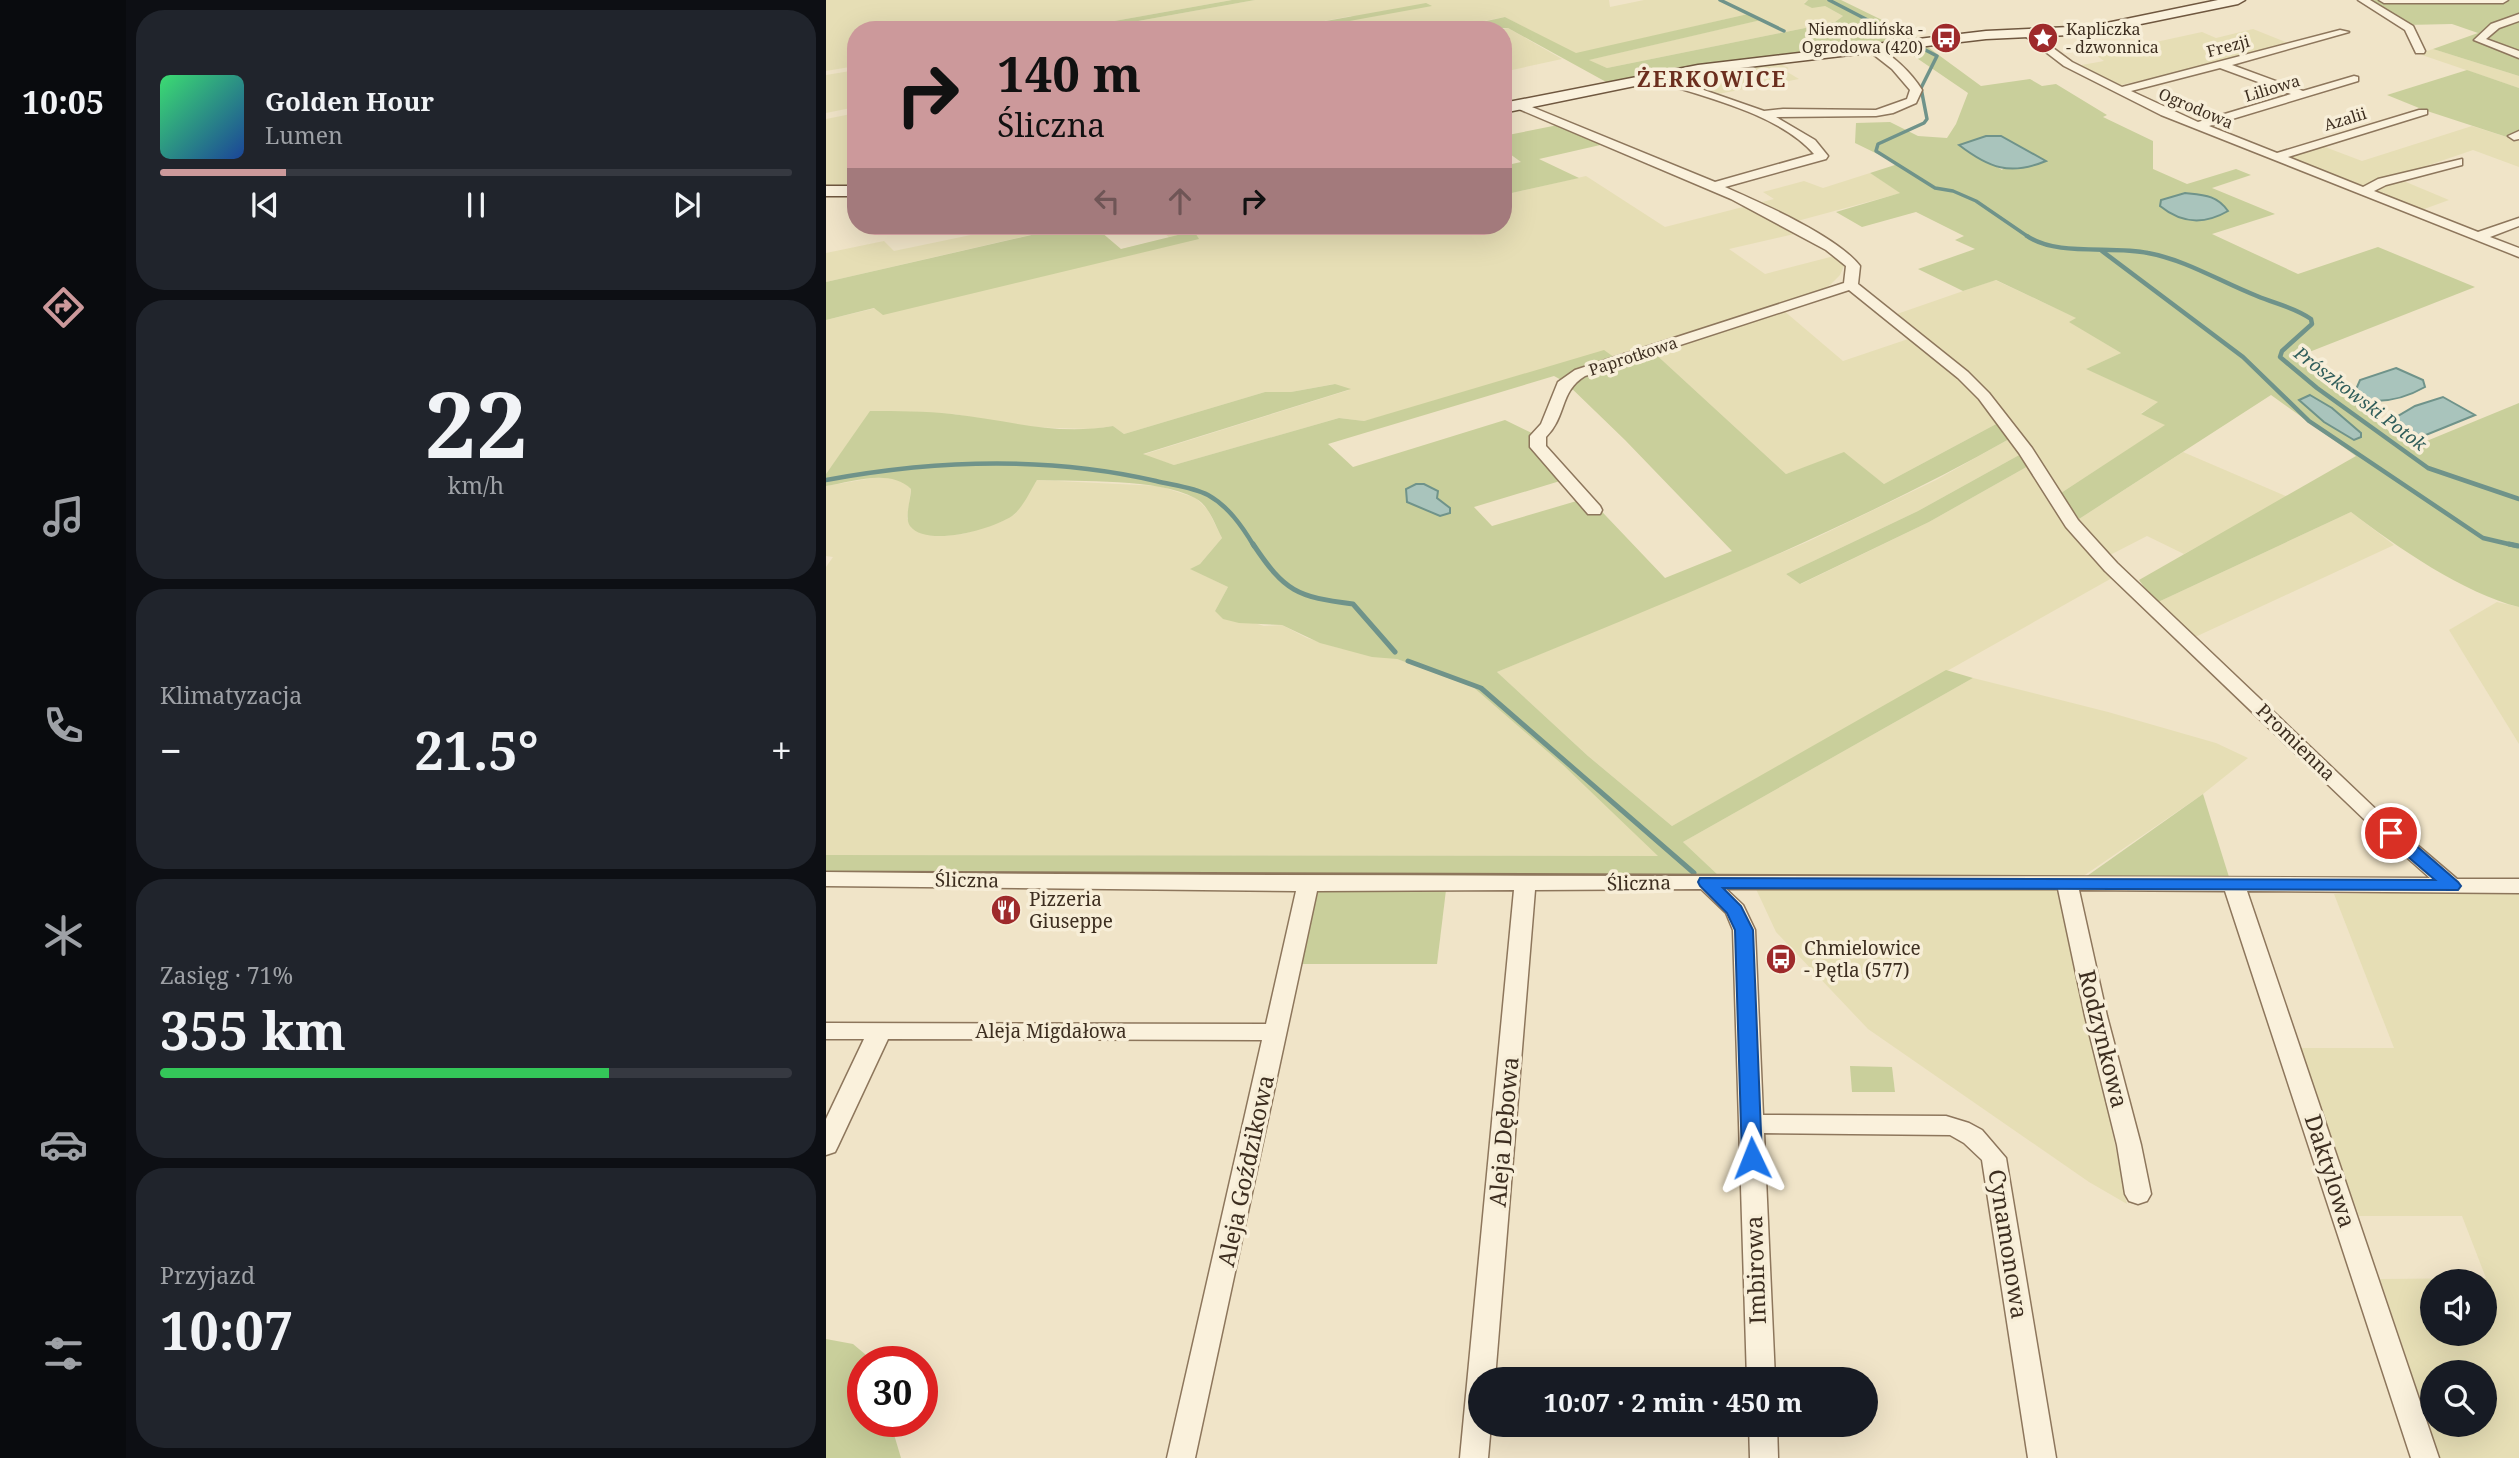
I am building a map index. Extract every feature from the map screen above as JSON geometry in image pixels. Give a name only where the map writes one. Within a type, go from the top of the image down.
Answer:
[{"type":"main road","points":[[1512,106],[1653,77],[1903,45],[2102,28],[2238,0]]},
{"type":"main road","points":[[826,191],[847,191]]},
{"type":"street","points":[[2363,0],[2409,27],[2420,51]]},
{"type":"street","points":[[2384,0],[2502,0]]},
{"type":"street","points":[[2519,17],[2480,36],[2481,42],[2519,55]]},
{"type":"street","name":"Frezji","points":[[2120,91],[2344,32]]},
{"type":"street","name":"Ogrodowa","points":[[2026,33],[2052,55],[2120,91],[2198,126],[2519,253]]},
{"type":"street","points":[[1763,115],[1783,112],[1876,113],[1896,109],[1912,101],[1916,90],[1912,82],[1873,49]]},
{"type":"street","points":[[2219,64],[2304,95]]},
{"type":"street","points":[[1653,77],[1763,115],[1812,141],[1821,158],[1715,186]]},
{"type":"street","name":"Liliowa","points":[[2198,126],[2354,79]]},
{"type":"street","points":[[1512,106],[1715,186],[1789,223],[1842,254],[1853,266],[1852,285]]},
{"type":"street","name":"Azalii","points":[[2277,157],[2423,112]]},
{"type":"street","points":[[2365,191],[2382,182],[2458,162]]},
{"type":"street","points":[[2478,237],[2519,222]]},
{"type":"street","name":"Promienna","points":[[1852,285],[1925,343],[1984,396],[2026,451],[2072,523],[2111,567],[2375,819],[2452,886]]},
{"type":"street","name":"Paprotkowa","points":[[1594,510],[1538,447],[1538,436],[1548,426],[1565,382],[1580,373],[1852,285]]},
{"type":"street","name":"Śliczna","points":[[826,879],[1308,884],[1707,882],[2519,886]]},
{"type":"street","name":"Imbirowa","points":[[1707,882],[1735,910],[1744,930],[1761,1367]]},
{"type":"street","name":"Rodzynkowa","points":[[2067,883],[2096,1016],[2130,1145],[2138,1194]]},
{"type":"street","name":"Aleja Goździkowa","points":[[1181,1458],[1308,884]]},
{"type":"street","name":"Aleja Dębowa","points":[[1482,1367],[1525,884]]},
{"type":"street","name":"Daktylowa","points":[[2235,885],[2425,1458]]},
{"type":"street","name":"Aleja Migdałowa","points":[[826,1031],[1276,1032]]},
{"type":"street","points":[[826,1146],[867,1055],[881,1031]]},
{"type":"street","name":"Cynamonowa","points":[[1751,1124],[1914,1124],[1958,1127],[1968,1132],[1990,1153],[1994,1158],[2042,1458]]},
{"type":"street","points":[[1474,1458],[1476,1437]]},
{"type":"street","points":[[1763,1437],[1764,1458]]},
{"type":"shaded area","points":[[826,0],[1232,0],[1114,21],[847,21],[847,68],[826,71]]},
{"type":"shaded area","points":[[1255,0],[1609,0],[1610,7],[1644,0],[1808,0],[1804,3],[1825,6],[1843,16],[1835,22],[1607,68],[1588,60],[1760,20],[1748,14],[1576,54],[1505,17],[1484,21],[1346,21],[1356,19],[1351,16],[1324,21],[1138,21]]},
{"type":"shaded area","points":[[2253,29],[2293,45],[2117,86],[2076,66],[2104,61],[2096,55],[2202,32],[2216,38]]},
{"type":"shaded area","points":[[1512,30],[1562,59],[1512,70]]},
{"type":"shaded area","points":[[2433,49],[2519,76],[2519,88],[2421,53]]},
{"type":"shaded area","points":[[1773,61],[1789,68],[1784,70],[1799,79],[1707,96],[1663,78]]},
{"type":"shaded area","points":[[847,72],[847,109],[826,113],[826,75]]},
{"type":"shaded area","points":[[847,115],[847,190],[826,189],[826,119]]},
{"type":"shaded area","points":[[2472,126],[2519,141],[2519,167],[2473,150],[2394,177],[2449,200],[2416,212],[2277,157],[2317,144],[2362,161]]},
{"type":"shaded area","points":[[1870,173],[1901,193],[1790,223],[1803,232],[1729,249],[1765,274],[1838,255],[1844,266],[1840,275],[1830,285],[1783,310],[1843,361],[1920,335],[1894,315],[1995,280],[2077,318],[2070,322],[2121,353],[2087,369],[2159,402],[2141,413],[2166,425],[2061,493],[2043,463],[2009,420],[1998,423],[1884,484],[1844,453],[1786,474],[1651,350],[1364,421],[1339,418],[1174,465],[1142,455],[1349,390],[1334,384],[1291,392],[1265,392],[1124,434],[1113,426],[1092,429],[1024,427],[954,414],[871,411],[826,474],[826,320],[1180,235],[1512,235],[1512,193],[1586,176],[1665,227],[1774,199],[1763,192],[1804,181],[1823,188]]},
{"type":"shaded area","points":[[971,235],[1030,235],[826,282],[826,253],[884,241],[894,251]]},
{"type":"shaded area","points":[[2011,438],[2021,454],[1918,511],[1786,574],[1801,584],[1929,522],[2030,465],[2046,498],[2069,532],[2112,578],[1672,826],[1588,756],[1497,672],[1807,542],[1936,480]]},
{"type":"shaded area","points":[[2183,452],[2288,497],[2184,554],[2147,536],[2110,555],[2079,519]]},
{"type":"shaded area","points":[[873,478],[892,478],[905,483],[911,489],[907,519],[941,536],[963,534],[1015,514],[1037,480],[1159,486],[1196,498],[1208,510],[1222,538],[1200,564],[1191,569],[1228,587],[1215,611],[1264,626],[1282,625],[1307,638],[1339,648],[1397,659],[1473,687],[1564,766],[1660,856],[826,855],[826,567],[833,557],[826,556],[826,486]]},
{"type":"shaded area","points":[[2351,512],[2394,545],[2193,638],[2156,603]]},
{"type":"shaded area","points":[[2497,602],[2519,607],[2519,744],[2449,630]]},
{"type":"shaded area","points":[[1973,678],[2216,743],[2248,758],[2203,794],[2063,890],[2127,1204],[2089,1182],[1868,1029],[1776,932],[1756,889],[1718,875],[1683,842]]},
{"type":"shaded area","points":[[2519,891],[2519,1458],[2440,1458],[2433,1437],[2497,1437],[2497,1360],[2420,1360],[2420,1398],[2380,1279],[2420,1279],[2420,1346],[2497,1346],[2497,1269],[2483,1269],[2462,1216],[2359,1216],[2296,1048],[2394,1048],[2334,894]]},
{"type":"green space","points":[[1232,0],[1255,0],[1138,21],[1114,21]]},
{"type":"green space","points":[[1808,0],[1841,0],[1923,40],[1608,83],[1512,30],[1512,21],[1487,21],[1505,17],[1576,53],[1748,14],[1761,20],[1589,60],[1607,68],[1835,22],[1843,16],[1825,6],[1812,8],[1804,4]]},
{"type":"green space","points":[[2363,0],[2519,0],[2519,17],[2514,19],[2519,21],[2519,76],[2433,49],[2478,33],[2452,24],[2406,25]]},
{"type":"green space","points":[[1426,3],[1432,6],[1350,21],[1326,21]]},
{"type":"green space","points":[[1925,45],[1981,86],[2030,79],[2042,86],[2056,84],[2107,115],[2103,117],[2153,141],[2153,169],[2187,184],[2236,169],[2251,175],[2212,188],[2275,214],[2212,234],[2298,274],[2378,247],[2475,287],[2299,356],[2372,419],[2412,447],[2519,403],[2519,607],[2476,591],[2431,567],[2351,512],[2156,603],[2139,580],[2356,456],[2271,395],[2079,519],[2061,493],[2165,425],[2141,414],[2158,402],[2086,369],[2121,353],[2069,322],[2076,318],[1996,280],[1963,291],[1918,269],[1975,249],[1955,240],[1964,236],[1916,212],[1862,227],[1836,212],[1900,193],[1870,173],[1898,164],[1855,143],[1856,123],[1890,122],[1918,136],[1947,138],[1956,124],[1968,93],[1902,48]],"holes":[[[2001,136],[2020,147],[2002,170],[1960,145]]]},
{"type":"green space","points":[[2467,70],[2519,88],[2519,137],[2513,139],[2387,95]]},
{"type":"green space","points":[[1558,125],[1609,143],[1539,159],[1579,178],[1512,193],[1512,164],[1521,162],[1512,156],[1512,134]]},
{"type":"green space","points":[[1032,235],[1105,235],[1121,249],[1178,235],[1196,235],[1199,239],[883,315],[874,308],[826,320],[826,282]]},
{"type":"green space","points":[[1650,349],[1786,474],[1844,452],[1884,484],[1998,423],[2011,438],[1886,504],[1822,534],[1497,672],[1588,756],[1672,826],[1946,670],[1973,678],[1683,842],[1718,875],[1606,878],[826,874],[826,855],[1658,856],[1564,766],[1473,687],[1397,659],[1372,657],[1320,643],[1282,625],[1239,623],[1223,619],[1215,611],[1228,587],[1190,569],[1200,564],[1222,538],[1208,510],[1195,498],[1140,484],[1037,480],[1020,509],[1003,521],[976,531],[930,536],[918,532],[908,523],[911,489],[902,483],[893,479],[870,478],[826,486],[826,474],[870,411],[942,413],[1051,428],[1091,429],[1113,426],[1124,434],[1265,392],[1291,392],[1335,384],[1351,389],[1143,454],[1174,465],[1339,418],[1364,421],[1604,350],[1618,360]],"holes":[[[1554,376],[1565,382],[1732,551],[1665,578],[1587,496],[1492,526],[1474,507],[1560,481],[1538,436],[1505,420],[1353,467],[1328,444]]]},
{"type":"green space","points":[[2021,454],[2030,465],[1929,522],[1800,584],[1786,574],[1918,511]]},
{"type":"green space","points":[[2203,794],[2229,877],[2087,876]]},
{"type":"green space","points":[[1316,889],[1446,890],[1437,964],[1300,964]]},
{"type":"green space","points":[[1850,1066],[1892,1067],[1895,1092],[1852,1092]]},
{"type":"green space","points":[[826,1339],[855,1346],[847,1346],[847,1437],[895,1437],[901,1458],[826,1458]]},
{"type":"water","points":[[1986,136],[2001,136],[2046,161],[2021,168],[2000,167],[1980,159],[1959,145]]},
{"type":"water","points":[[2185,193],[2215,199],[2228,211],[2210,219],[2193,220],[2177,216],[2160,206],[2161,200]]},
{"type":"water","points":[[2396,368],[2423,380],[2425,387],[2392,399],[2357,399],[2354,394],[2360,380]]},
{"type":"water","points":[[2310,395],[2332,408],[2361,433],[2361,437],[2354,440],[2324,422],[2299,400]]},
{"type":"water","points":[[2443,397],[2475,415],[2416,439],[2409,439],[2388,422],[2415,406]]},
{"type":"water","points":[[1416,484],[1424,484],[1438,491],[1437,498],[1450,508],[1450,513],[1440,516],[1407,502],[1406,489]]},
{"type":"waterway","points":[[1720,0],[1784,31]]},
{"type":"waterway","name":"Prószkowski Potok","points":[[1829,0],[1937,56],[1921,88],[1927,119],[1924,123],[1878,144],[1876,151],[1935,188],[1953,191],[1976,201],[2027,236]]},
{"type":"waterway","name":"Prószkowski Potok","points":[[2027,236],[2054,246],[2134,251],[2162,256],[2305,315],[2311,319],[2312,324],[2282,351],[2280,357],[2317,388],[2428,468],[2519,499]]},
{"type":"waterway","points":[[2102,251],[2243,357],[2309,421],[2483,538],[2517,546]]},
{"type":"waterway","points":[[826,480],[949,465],[1033,464],[1115,473],[1189,488],[1208,495],[1234,517],[1254,546]]},
{"type":"waterway","points":[[1253,544],[1274,573],[1294,589],[1305,595],[1353,604],[1395,652]]},
{"type":"waterway","points":[[2509,544],[2519,546]]},
{"type":"waterway","points":[[1408,661],[1481,688],[1694,873]]},
{"type":"place","name":"Niemodlińska - Ogrodowa (420)","points":[[1946,38]]},
{"type":"place","name":"Kapliczka - dzwonnica","points":[[2043,38]]},
{"type":"place","name":"Pizzeria Giuseppe","points":[[1006,910]]},
{"type":"place","name":"Chmielowice - Pętla (577)","points":[[1781,959]]},
{"type":"district","name":"ŻERKOWICE","points":[[1712,80]]},
{"type":"route","points":[[1752,1158],[1744,930],[1735,910],[1707,882],[2452,886],[2391,833]]}]
